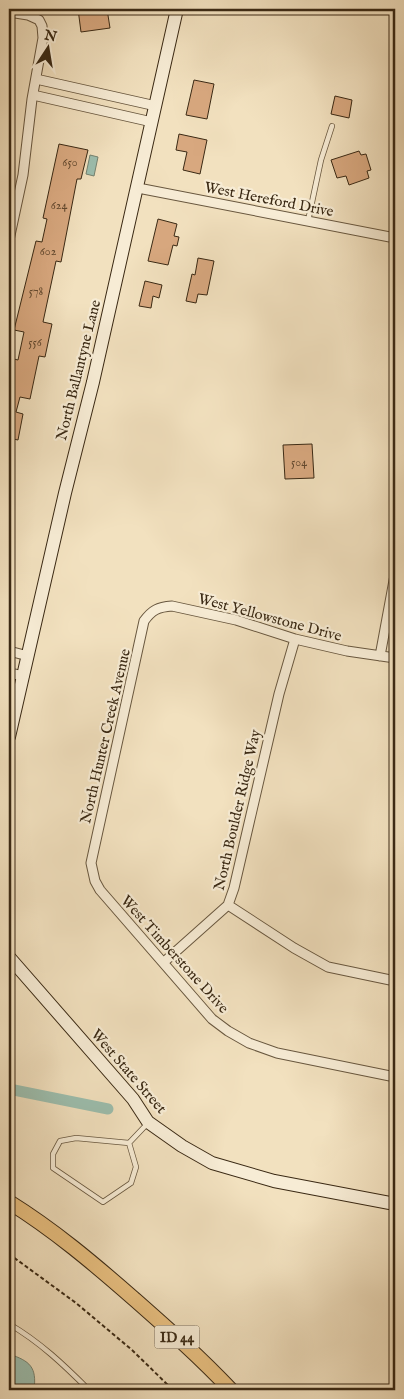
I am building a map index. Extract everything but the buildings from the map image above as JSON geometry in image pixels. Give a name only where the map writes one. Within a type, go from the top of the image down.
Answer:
[{"type":"main road","name":"ID 44","points":[[9,1202],[42,1222],[74,1246],[184,1342],[231,1390]]},
{"type":"street","name":"North Ballantyne Lane","points":[[9,737],[65,492],[94,382],[177,9]]},
{"type":"street","points":[[9,12],[28,15],[39,20],[42,26],[43,38],[33,95],[23,175],[9,240]]},
{"type":"street","points":[[36,79],[156,106]]},
{"type":"street","points":[[33,95],[152,122]]},
{"type":"street","name":"West Hereford Drive","points":[[138,188],[395,238]]},
{"type":"street","points":[[380,656],[395,575]]},
{"type":"street","name":"West Yellowstone Drive","points":[[154,609],[172,606],[236,620],[296,638],[395,658]]},
{"type":"street","name":"North Hunter Creek Avenue","points":[[92,872],[92,855],[144,621],[154,609]]},
{"type":"street","name":"North Boulder Ridge Way","points":[[164,962],[228,905],[234,888],[279,694],[296,638]]},
{"type":"street","points":[[9,651],[28,656]]},
{"type":"street","points":[[9,673],[24,676]]},
{"type":"street","name":"West Timberstone Drive","points":[[92,872],[100,890],[212,1019],[228,1031],[249,1043],[277,1053],[395,1077]]},
{"type":"street","points":[[228,905],[294,948],[328,967],[395,981]]},
{"type":"street","name":"West State Street","points":[[9,957],[133,1099],[148,1122],[182,1146],[212,1163],[274,1181],[395,1204]]},
{"type":"lane","points":[[308,221],[321,160],[332,126]]},
{"type":"lane","points":[[130,1143],[148,1122]]},
{"type":"lane","points":[[76,1138],[130,1143],[136,1167],[131,1183],[103,1202],[53,1168],[53,1154],[60,1142],[76,1138]]},
{"type":"lane","points":[[9,1324],[59,1360],[89,1390]]},
{"type":"path","points":[[9,1254],[83,1308],[132,1350],[173,1390]]},
{"type":"shaded area","points":[[90,155],[98,157],[94,176],[86,174]]},
{"type":"shaded area","points":[[9,1354],[27,1362],[33,1370],[34,1390],[9,1390]]},
{"type":"waterway","points":[[9,1089],[108,1109]]}]
